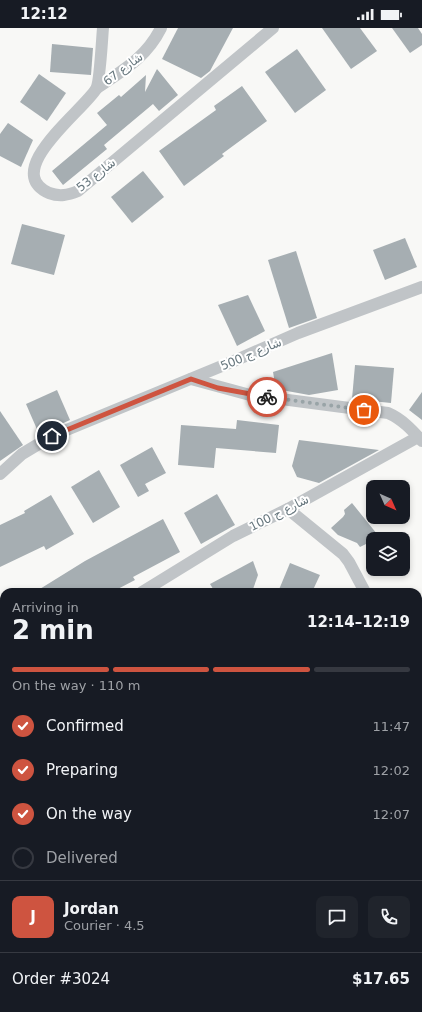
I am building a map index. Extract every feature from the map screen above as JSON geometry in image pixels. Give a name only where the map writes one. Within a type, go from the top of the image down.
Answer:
[{"type":"street","points":[[97,88],[103,28]]},
{"type":"street","name":"شارع 67","points":[[97,88],[141,58],[160,28]]},
{"type":"street","name":"شارع 53","points":[[97,88],[46,141],[33,158],[30,169],[35,184],[48,193],[67,196],[78,191],[266,30]]},
{"type":"street","name":"شارع ج 500","points":[[0,474],[22,454],[52,436],[298,333],[422,287]]},
{"type":"street","points":[[191,379],[250,395],[388,413],[397,417],[420,439]]},
{"type":"street","name":"شارع ج 100","points":[[148,588],[233,536],[288,509],[420,439]]},
{"type":"street","points":[[288,509],[342,554],[349,562],[363,588]]},
{"type":"building","points":[[178,28],[233,28],[210,71],[201,78],[162,59]]},
{"type":"building","points":[[322,28],[360,28],[377,51],[351,69]]},
{"type":"building","points":[[392,28],[418,28],[422,34],[422,45],[410,53]]},
{"type":"building","points":[[52,44],[93,48],[91,75],[50,72]]},
{"type":"building","points":[[297,49],[326,90],[295,113],[265,72]]},
{"type":"building","points":[[157,69],[178,95],[159,111],[153,104],[104,145],[107,149],[63,185],[52,171],[107,125],[97,113],[119,95],[121,97],[146,75],[145,92]]},
{"type":"building","points":[[39,74],[66,93],[47,121],[20,102]]},
{"type":"building","points":[[242,86],[267,121],[222,154],[224,156],[184,186],[159,151],[216,110],[214,106]]},
{"type":"building","points":[[8,123],[33,140],[21,167],[0,156],[0,134]]},
{"type":"building","points":[[143,171],[164,197],[132,223],[111,197]]},
{"type":"building","points":[[22,224],[65,235],[54,275],[11,264]]},
{"type":"building","points":[[405,238],[417,267],[385,280],[373,250]]},
{"type":"building","points":[[296,251],[317,318],[289,328],[268,260]]},
{"type":"building","points":[[248,295],[265,331],[237,346],[218,305]]},
{"type":"building","points":[[332,353],[338,390],[309,395],[276,389],[273,372]]},
{"type":"building","points":[[355,365],[394,368],[391,403],[352,399]]},
{"type":"building","points":[[57,390],[70,420],[39,434],[26,404]]},
{"type":"building","points":[[422,392],[422,420],[409,410]]},
{"type":"building","points":[[0,411],[23,445],[0,461]]},
{"type":"building","points":[[237,420],[279,425],[276,453],[216,448],[214,468],[178,465],[181,425],[236,429]]},
{"type":"building","points":[[299,440],[379,450],[319,483],[297,477],[292,466]]},
{"type":"building","points":[[152,447],[166,473],[145,484],[149,491],[138,497],[120,465]]},
{"type":"building","points":[[99,470],[120,507],[93,523],[71,487]]},
{"type":"building","points":[[217,494],[235,525],[201,544],[184,513]]},
{"type":"building","points":[[51,495],[74,534],[46,550],[44,546],[0,567],[0,525],[25,513],[24,511]]},
{"type":"building","points":[[352,503],[366,520],[366,524],[369,524],[375,532],[366,532],[366,544],[360,547],[357,543],[338,535],[331,528],[343,517],[345,514],[344,510]]},
{"type":"building","points":[[163,519],[180,552],[133,577],[135,580],[120,588],[41,588],[85,561]]},
{"type":"building","points":[[253,561],[258,575],[253,588],[212,588],[210,584]]},
{"type":"building","points":[[290,563],[320,575],[314,588],[280,588]]},
{"type":"way so far","points":[[267,397],[364,410]]},
{"type":"route","points":[[52,436],[102,414],[191,379],[218,388],[267,397]]}]
